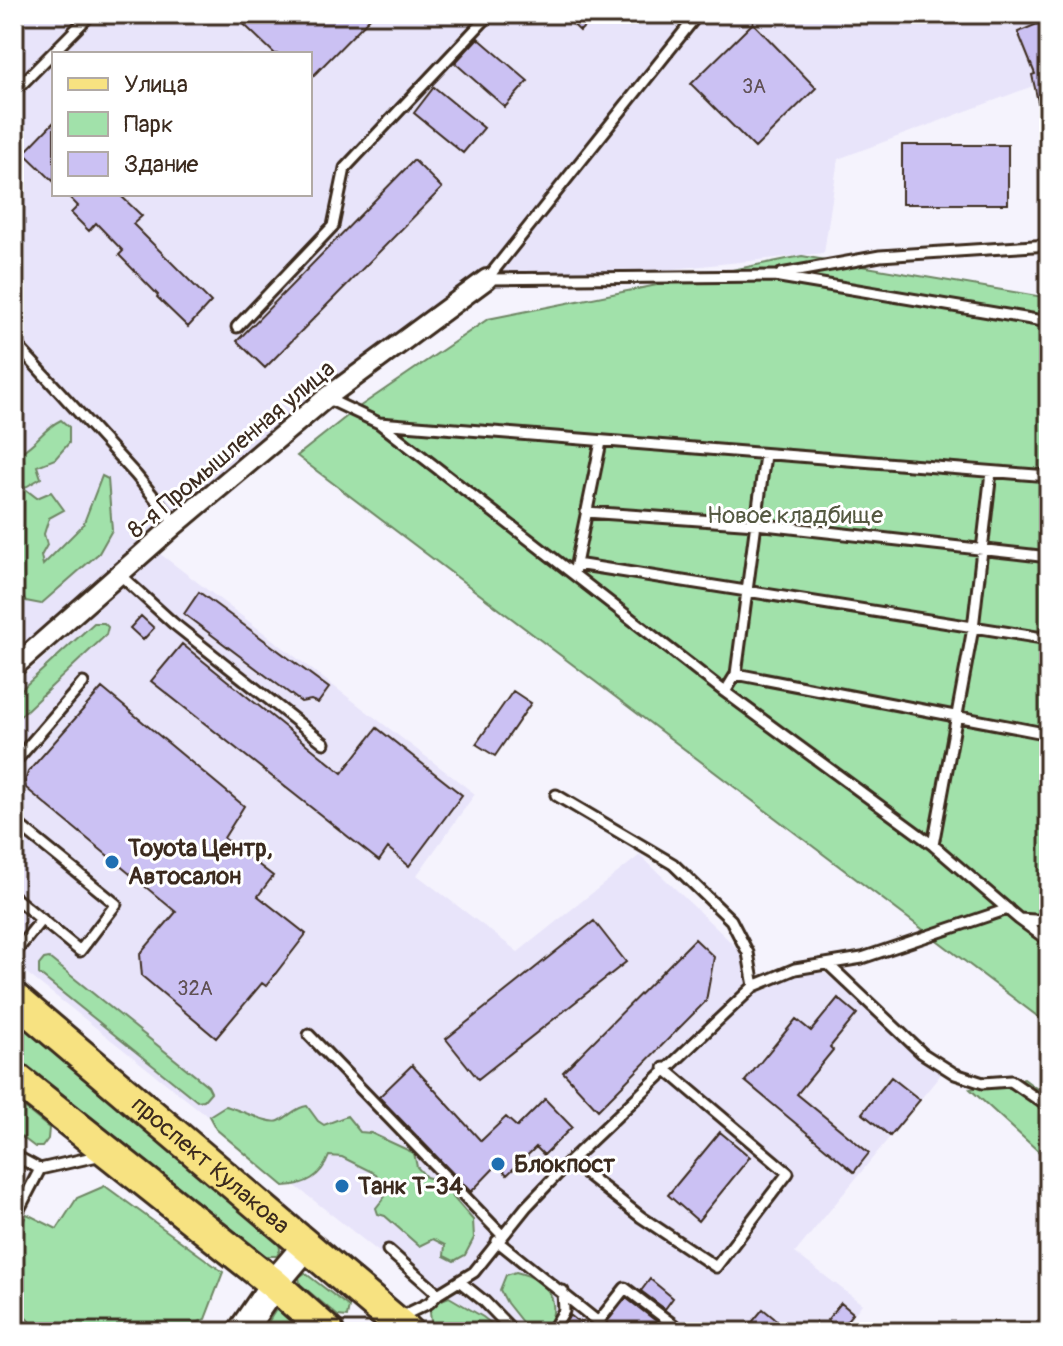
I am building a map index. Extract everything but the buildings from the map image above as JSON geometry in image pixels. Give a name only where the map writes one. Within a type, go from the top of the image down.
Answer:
[{"type":"main road","name":"проспект Кулакова","points":[[14,998],[307,1245],[394,1328]]},
{"type":"main road","points":[[14,1077],[274,1284],[328,1332]]},
{"type":"main road","points":[[241,1332],[274,1284],[307,1245]]},
{"type":"street","name":"8-я Промышленная улица","points":[[14,667],[176,524],[326,398],[487,279]]},
{"type":"lane","points":[[53,52],[91,14]]},
{"type":"lane","points":[[237,327],[333,226],[345,168],[490,14]]},
{"type":"lane","points":[[487,279],[698,14]]},
{"type":"lane","points":[[14,92],[52,54]]},
{"type":"lane","points":[[487,279],[774,276],[880,256],[1049,245]]},
{"type":"lane","points":[[774,276],[1049,322]]},
{"type":"lane","points":[[14,342],[136,475],[176,524]]},
{"type":"lane","points":[[326,398],[379,423],[575,569],[725,692],[933,845],[1049,941]]},
{"type":"lane","points":[[379,423],[1049,476]]},
{"type":"lane","points":[[575,569],[601,442]]},
{"type":"lane","points":[[725,692],[736,674],[765,455]]},
{"type":"lane","points":[[933,845],[973,628],[991,472]]},
{"type":"lane","points":[[586,512],[756,524],[1049,557]]},
{"type":"lane","points":[[575,569],[748,590],[1049,639]]},
{"type":"lane","points":[[119,574],[173,623],[324,743]]},
{"type":"lane","points":[[736,674],[1049,734]]},
{"type":"lane","points":[[14,763],[83,683]]},
{"type":"lane","points":[[556,795],[673,864],[731,920],[748,953],[754,986]]},
{"type":"lane","points":[[14,821],[116,904],[80,951],[14,897]]},
{"type":"lane","points":[[394,1328],[438,1294],[474,1272],[500,1238],[570,1161],[664,1068],[754,986],[795,969],[862,958],[1008,909]]},
{"type":"lane","points":[[14,954],[42,919]]},
{"type":"lane","points":[[1019,919],[1049,921]]},
{"type":"lane","points":[[828,964],[922,1053],[955,1074],[983,1083],[1011,1081],[1049,1107]]},
{"type":"lane","points":[[309,1035],[500,1238],[600,1324],[625,1288],[683,1332]]},
{"type":"lane","points":[[570,1161],[641,1217],[716,1267],[788,1173],[664,1068]]},
{"type":"lane","points":[[14,1155],[40,1169],[110,1153]]},
{"type":"lane","points":[[14,1219],[18,1203],[40,1169]]},
{"type":"lane","points":[[388,1250],[438,1294]]},
{"type":"lane","points":[[459,1281],[514,1332]]},
{"type":"lane","points":[[551,1332],[564,1311],[563,1291]]},
{"type":"shaded area","points":[[14,14],[1049,14],[1049,80],[838,159],[824,253],[464,291],[311,398],[14,662]]},
{"type":"shaded area","points":[[159,553],[475,794],[417,875],[518,952],[640,855],[738,949],[765,990],[795,975],[824,972],[942,1073],[795,1253],[862,1304],[840,1332],[480,1332],[14,963],[14,685]]},
{"type":"green space","name":"Новое кладбище","points":[[802,256],[1049,298],[1049,1025],[297,456],[356,409],[488,319]]},
{"type":"green space","points":[[61,420],[69,427],[69,443],[55,459],[37,466],[41,478],[24,488],[37,498],[51,492],[64,510],[49,518],[44,534],[47,545],[41,556],[43,565],[83,525],[102,476],[108,479],[112,530],[99,553],[41,604],[26,601],[14,587],[14,446],[21,452]]},
{"type":"green space","points":[[94,623],[104,623],[108,627],[106,635],[14,722],[14,696]]},
{"type":"green space","points":[[49,958],[208,1086],[211,1092],[204,1100],[197,1101],[39,974],[39,965]]},
{"type":"green space","points":[[14,1016],[279,1241],[277,1256],[265,1256],[14,1055]]},
{"type":"green space","points":[[1024,1079],[1049,1098],[1049,1161],[970,1089]]},
{"type":"green space","points":[[14,1105],[22,1106],[49,1128],[48,1139],[42,1147],[35,1147],[14,1131]]},
{"type":"green space","points":[[225,1106],[275,1122],[307,1106],[324,1125],[347,1116],[360,1132],[371,1133],[414,1153],[417,1167],[426,1177],[438,1180],[473,1220],[474,1238],[465,1255],[454,1261],[444,1256],[445,1245],[433,1239],[419,1246],[385,1216],[378,1214],[376,1208],[387,1194],[376,1174],[342,1157],[329,1156],[322,1169],[312,1178],[284,1186],[216,1129],[209,1116]]},
{"type":"green space","points":[[105,1186],[223,1272],[205,1319],[187,1328],[42,1332],[25,1317],[14,1298],[14,1239],[27,1214],[57,1229],[77,1198]]},
{"type":"green space","points":[[516,1272],[537,1281],[550,1294],[553,1311],[546,1332],[530,1332],[500,1290],[506,1275]]},
{"type":"green space","points":[[305,1273],[349,1307],[347,1317],[338,1316],[300,1284],[299,1277]]},
{"type":"green space","points":[[449,1297],[502,1332],[443,1332],[431,1322],[430,1312],[434,1303]]},
{"type":"green space","points":[[277,1308],[304,1332],[262,1332]]},
{"type":"place","name":"Toyota Центр, Автосалон","points":[[112,862]]},
{"type":"place","name":"Блокпост","points":[[498,1164]]},
{"type":"place","name":"Танк Т-34","points":[[342,1186]]}]
